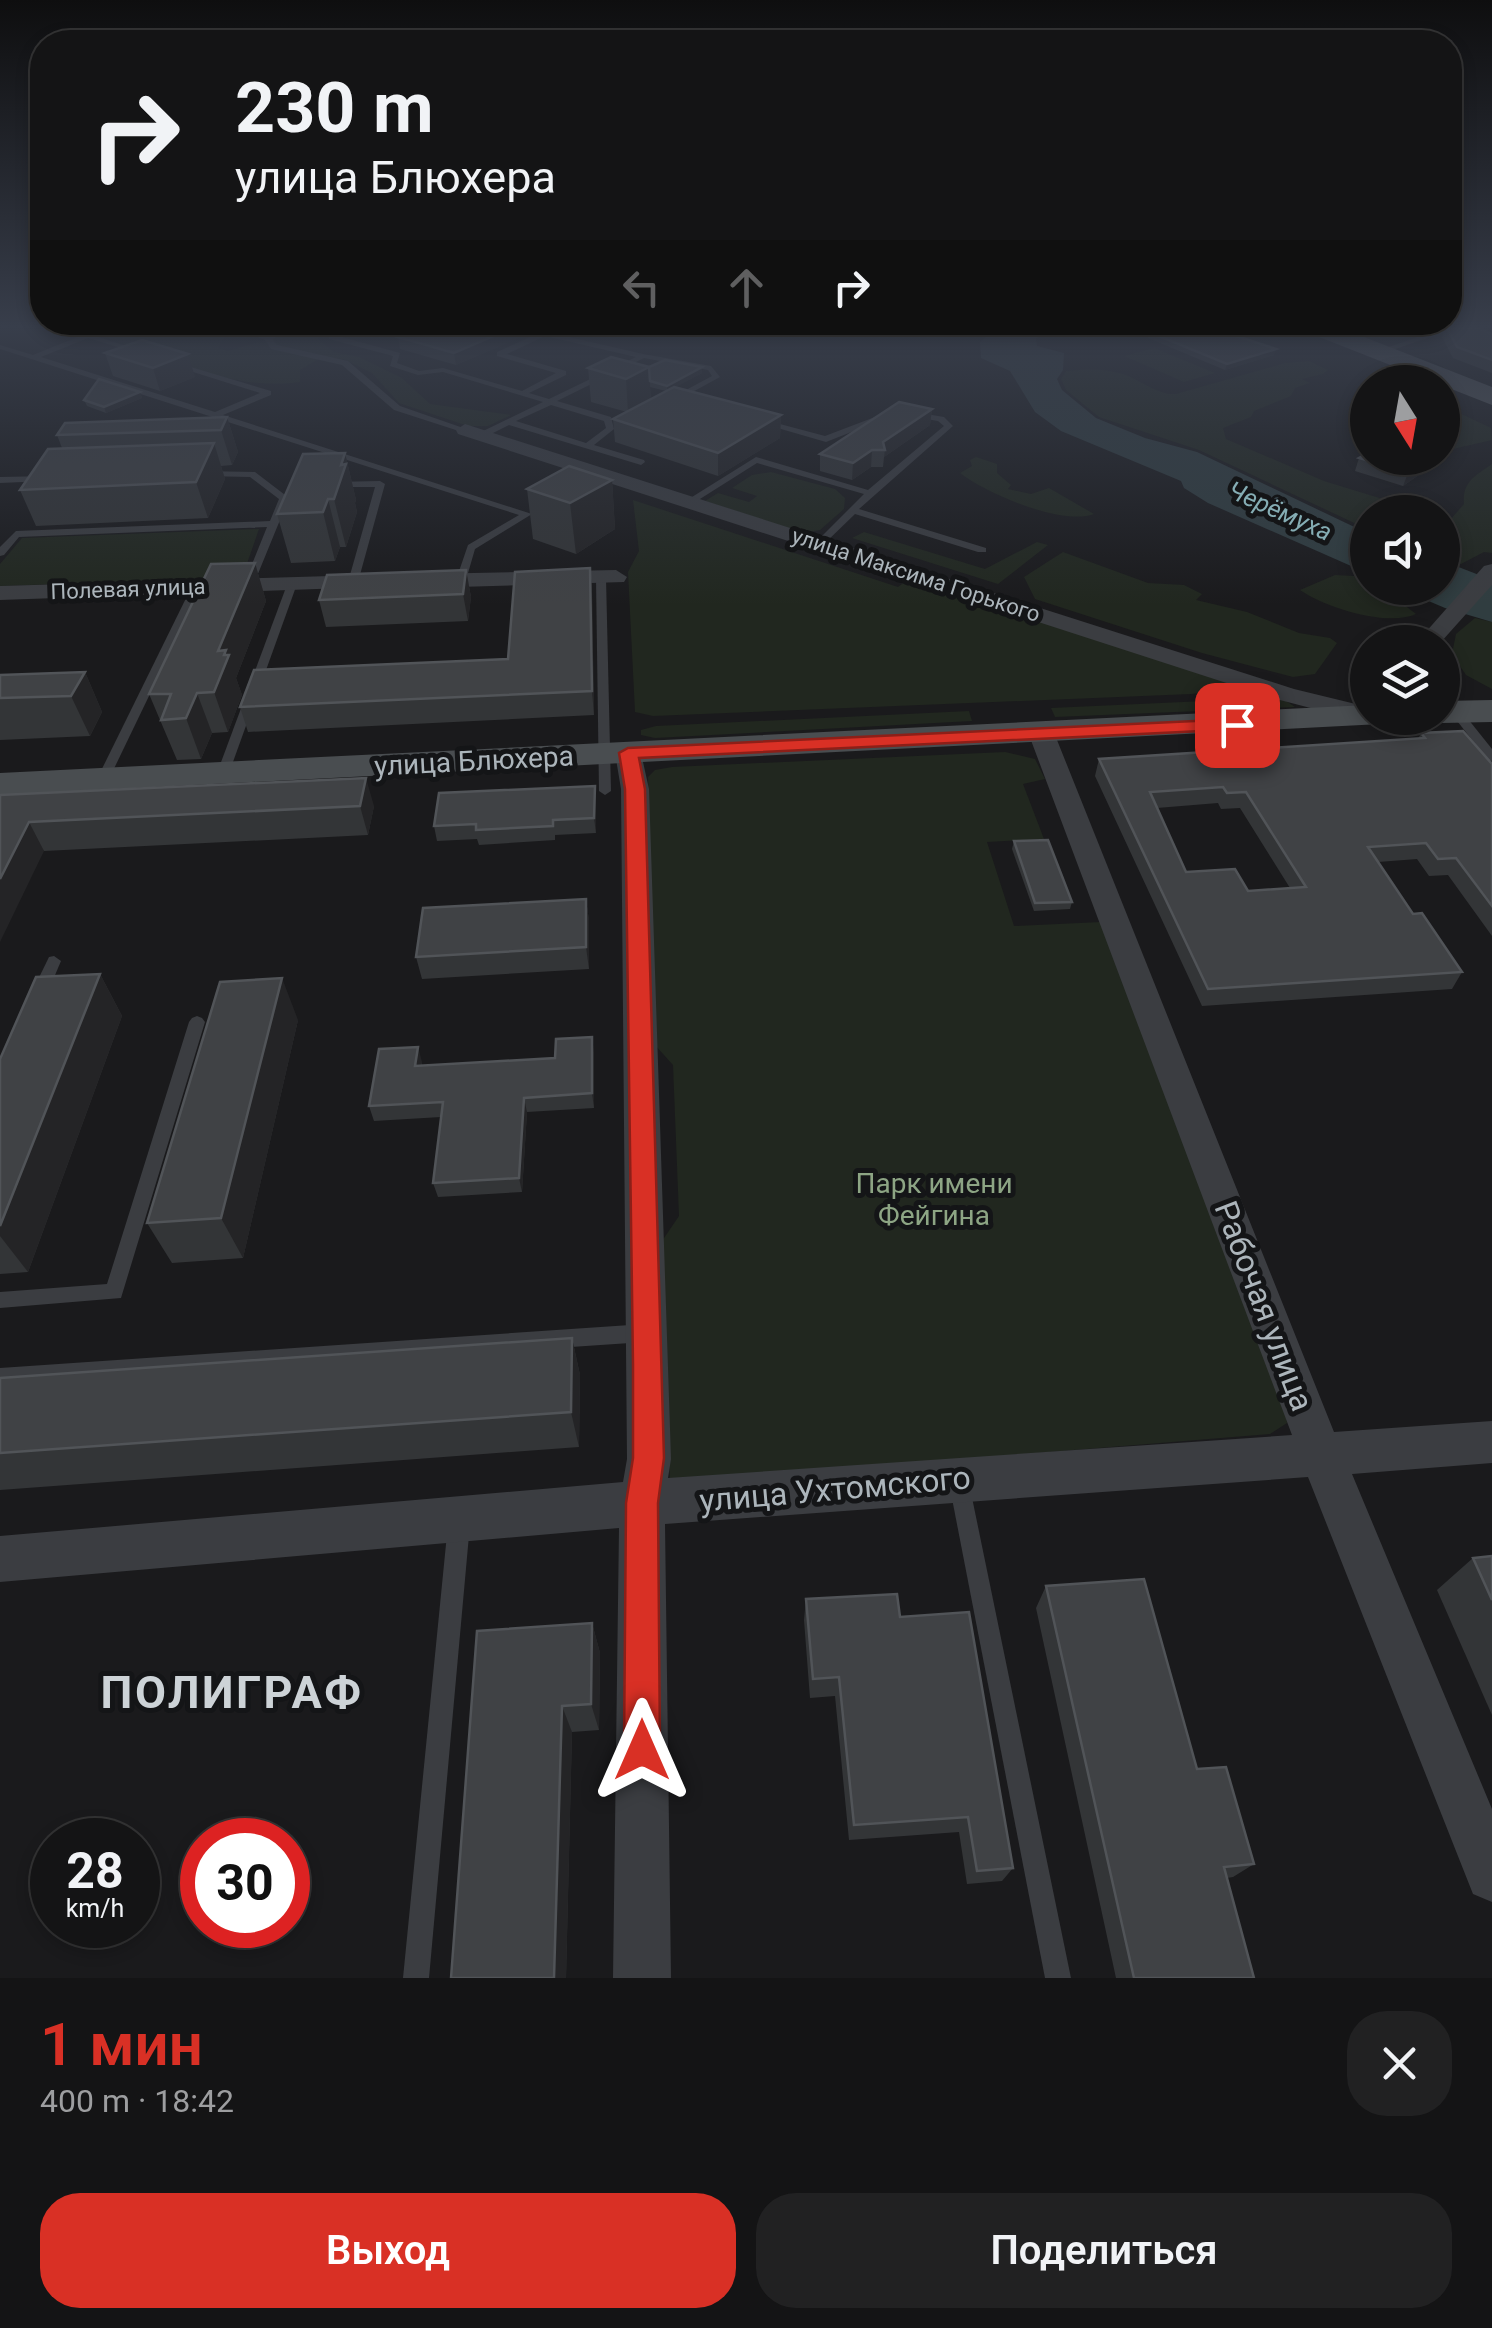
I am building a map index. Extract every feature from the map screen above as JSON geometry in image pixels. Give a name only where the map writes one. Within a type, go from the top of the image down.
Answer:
[{"type":"street","name":"улица Максима Горького","points":[[473,433],[1278,692],[1350,710]]},
{"type":"street","points":[[1445,625],[1492,571]]},
{"type":"street","name":"Полевая улица","points":[[0,593],[608,577]]},
{"type":"street","points":[[1460,712],[1492,711]]},
{"type":"street","name":"улица Блюхера","points":[[0,784],[224,774],[613,766],[1350,716]]},
{"type":"street","name":"Рабочая улица","points":[[1042,735],[1321,1451],[1492,1874]]},
{"type":"street","points":[[613,766],[635,789],[648,1458],[642,1503],[642,1978]]},
{"type":"street","name":"улица Ухтомского","points":[[0,1559],[642,1503],[1321,1451],[1492,1442]]},
{"type":"lane","points":[[232,420],[527,514],[471,547],[461,580]]},
{"type":"lane","points":[[434,420],[473,433],[512,420]]},
{"type":"lane","points":[[587,446],[607,433],[607,420]]},
{"type":"lane","points":[[756,420],[826,439],[873,420]]},
{"type":"lane","points":[[819,544],[870,493],[947,429],[947,422],[939,420]]},
{"type":"lane","points":[[509,422],[641,462]]},
{"type":"lane","points":[[689,502],[756,460],[870,493]]},
{"type":"lane","points":[[194,473],[252,474],[284,498],[249,584]]},
{"type":"lane","points":[[0,480],[58,478]]},
{"type":"lane","points":[[325,486],[380,484],[352,582]]},
{"type":"lane","points":[[269,487],[288,487]]},
{"type":"lane","points":[[852,510],[982,550]]},
{"type":"lane","points":[[0,553],[16,534],[274,524]]},
{"type":"lane","points":[[608,577],[613,766]]},
{"type":"lane","points":[[224,774],[292,584]]},
{"type":"lane","points":[[103,780],[196,586]]},
{"type":"lane","points":[[1460,724],[1492,757]]},
{"type":"lane","points":[[30,1014],[54,961]]},
{"type":"lane","points":[[0,1300],[114,1292],[197,1022]]},
{"type":"lane","points":[[0,1376],[647,1333]]},
{"type":"lane","points":[[958,1479],[1058,1978]]},
{"type":"lane","points":[[416,1978],[459,1519]]},
{"type":"green space","points":[[451,420],[500,420],[488,426],[468,426]]},
{"type":"green space","points":[[1109,420],[1243,420],[1223,428],[1226,439],[1324,481],[1370,495],[1350,495],[1350,521],[1199,450]]},
{"type":"green space","points":[[1460,420],[1475,420],[1491,428],[1492,440],[1460,447]]},
{"type":"green space","points":[[976,457],[997,464],[997,473],[1011,485],[1008,489],[1031,494],[1049,488],[1094,514],[1080,517],[1045,512],[988,490],[960,473],[972,466],[970,460]]},
{"type":"green space","points":[[1492,464],[1492,553],[1484,552],[1461,564],[1460,509],[1471,480]]},
{"type":"green space","points":[[771,472],[835,489],[845,498],[844,509],[820,530],[804,533],[705,501],[718,493],[749,502],[757,496],[732,488],[752,475]]},
{"type":"green space","points":[[633,500],[898,587],[909,579],[1248,688],[1191,694],[653,716],[635,712],[628,572],[639,551]]},
{"type":"green space","points":[[259,529],[242,578],[0,586],[0,564],[22,538]]},
{"type":"green space","points":[[864,532],[985,569],[1037,542],[1048,545],[998,584],[852,538]]},
{"type":"green space","points":[[1063,552],[1148,583],[1184,585],[1202,594],[1196,600],[1247,612],[1337,643],[1315,674],[1293,677],[1202,653],[1035,599],[1024,577]]},
{"type":"green space","points":[[1335,575],[1350,576],[1350,605],[1404,605],[1416,614],[1389,618],[1357,614],[1300,590]]},
{"type":"green space","points":[[1475,618],[1492,622],[1492,689],[1466,675],[1460,666],[1460,631]]},
{"type":"green space","points":[[1283,699],[1295,707],[1055,717],[1051,708]]},
{"type":"green space","points":[[969,711],[972,721],[655,738],[641,735],[641,730],[656,726]]},
{"type":"green space","name":"Парк имени Фейгина","points":[[1005,752],[1035,759],[1045,779],[1023,784],[1044,839],[987,842],[1014,926],[1101,922],[1285,1401],[1287,1423],[1270,1434],[670,1483],[662,1241],[679,1216],[673,1065],[655,1045],[648,777],[655,770],[672,767]]},
{"type":"water","name":"Черёмуха","points":[[1046,420],[1102,420],[1145,438],[1197,452],[1350,525],[1350,566],[1208,503],[1184,488],[1181,481],[1061,431]]},
{"type":"water","points":[[1460,568],[1492,580],[1492,622],[1438,605],[1460,605]]},
{"type":"building","points":[[225,420],[221,430],[57,435],[65,423]]},
{"type":"building","points":[[617,420],[772,420],[718,453]]},
{"type":"building","points":[[871,420],[915,420],[883,442],[885,450],[872,450],[853,463],[820,454]]},
{"type":"building","points":[[214,443],[196,482],[20,490],[48,449]]},
{"type":"building","points":[[345,453],[341,465],[346,464],[334,499],[328,499],[323,512],[277,514],[303,454]]},
{"type":"building","points":[[569,466],[612,480],[570,503],[527,489]]},
{"type":"building","points":[[255,563],[218,651],[226,650],[224,655],[229,655],[214,692],[197,693],[186,718],[161,720],[171,694],[149,694],[211,564]]},
{"type":"building","points":[[590,568],[592,691],[240,707],[254,670],[508,659],[515,572]]},
{"type":"building","points":[[466,570],[463,594],[319,600],[327,575]]},
{"type":"building","points":[[85,672],[71,696],[0,698],[0,675]]},
{"type":"building","points":[[1463,731],[1492,764],[1492,906],[1456,858],[1438,859],[1426,843],[1368,847],[1413,914],[1422,913],[1462,972],[1208,989],[1099,759],[1425,738],[1423,735],[1460,735]],"holes":[[[1223,787],[1227,793],[1246,792],[1306,887],[1248,891],[1235,869],[1186,872],[1150,792]]]},
{"type":"building","points":[[366,778],[360,806],[29,822],[0,879],[0,795]]},
{"type":"building","points":[[595,786],[594,818],[553,820],[553,826],[476,830],[476,824],[434,826],[439,793]]},
{"type":"building","points":[[1048,840],[1072,902],[1035,903],[1014,841]]},
{"type":"building","points":[[586,899],[586,947],[416,957],[423,908]]},
{"type":"building","points":[[100,974],[0,1226],[0,1059],[36,977]]},
{"type":"building","points":[[282,978],[221,1218],[147,1223],[220,982]]},
{"type":"building","points":[[592,1037],[592,1093],[524,1098],[519,1178],[433,1183],[443,1102],[369,1106],[379,1049],[418,1047],[415,1066],[555,1058],[556,1039]]},
{"type":"building","points":[[572,1338],[571,1412],[0,1453],[0,1378]]},
{"type":"building","points":[[1492,1556],[1492,1600],[1473,1558]]},
{"type":"building","points":[[1144,1579],[1197,1769],[1226,1767],[1254,1864],[1224,1867],[1254,1978],[1134,1978],[1046,1586]]},
{"type":"building","points":[[897,1594],[900,1617],[969,1612],[1013,1868],[977,1871],[968,1817],[854,1825],[839,1677],[813,1679],[806,1599]]},
{"type":"building","points":[[592,1623],[591,1704],[562,1706],[554,1978],[451,1978],[477,1631]]},
{"type":"district","name":"ПОЛИГРАФ","points":[[232,1692]]},
{"type":"route","points":[[642,1750],[642,1503],[648,1458],[647,1364],[635,789],[628,753],[1237,725]]}]
